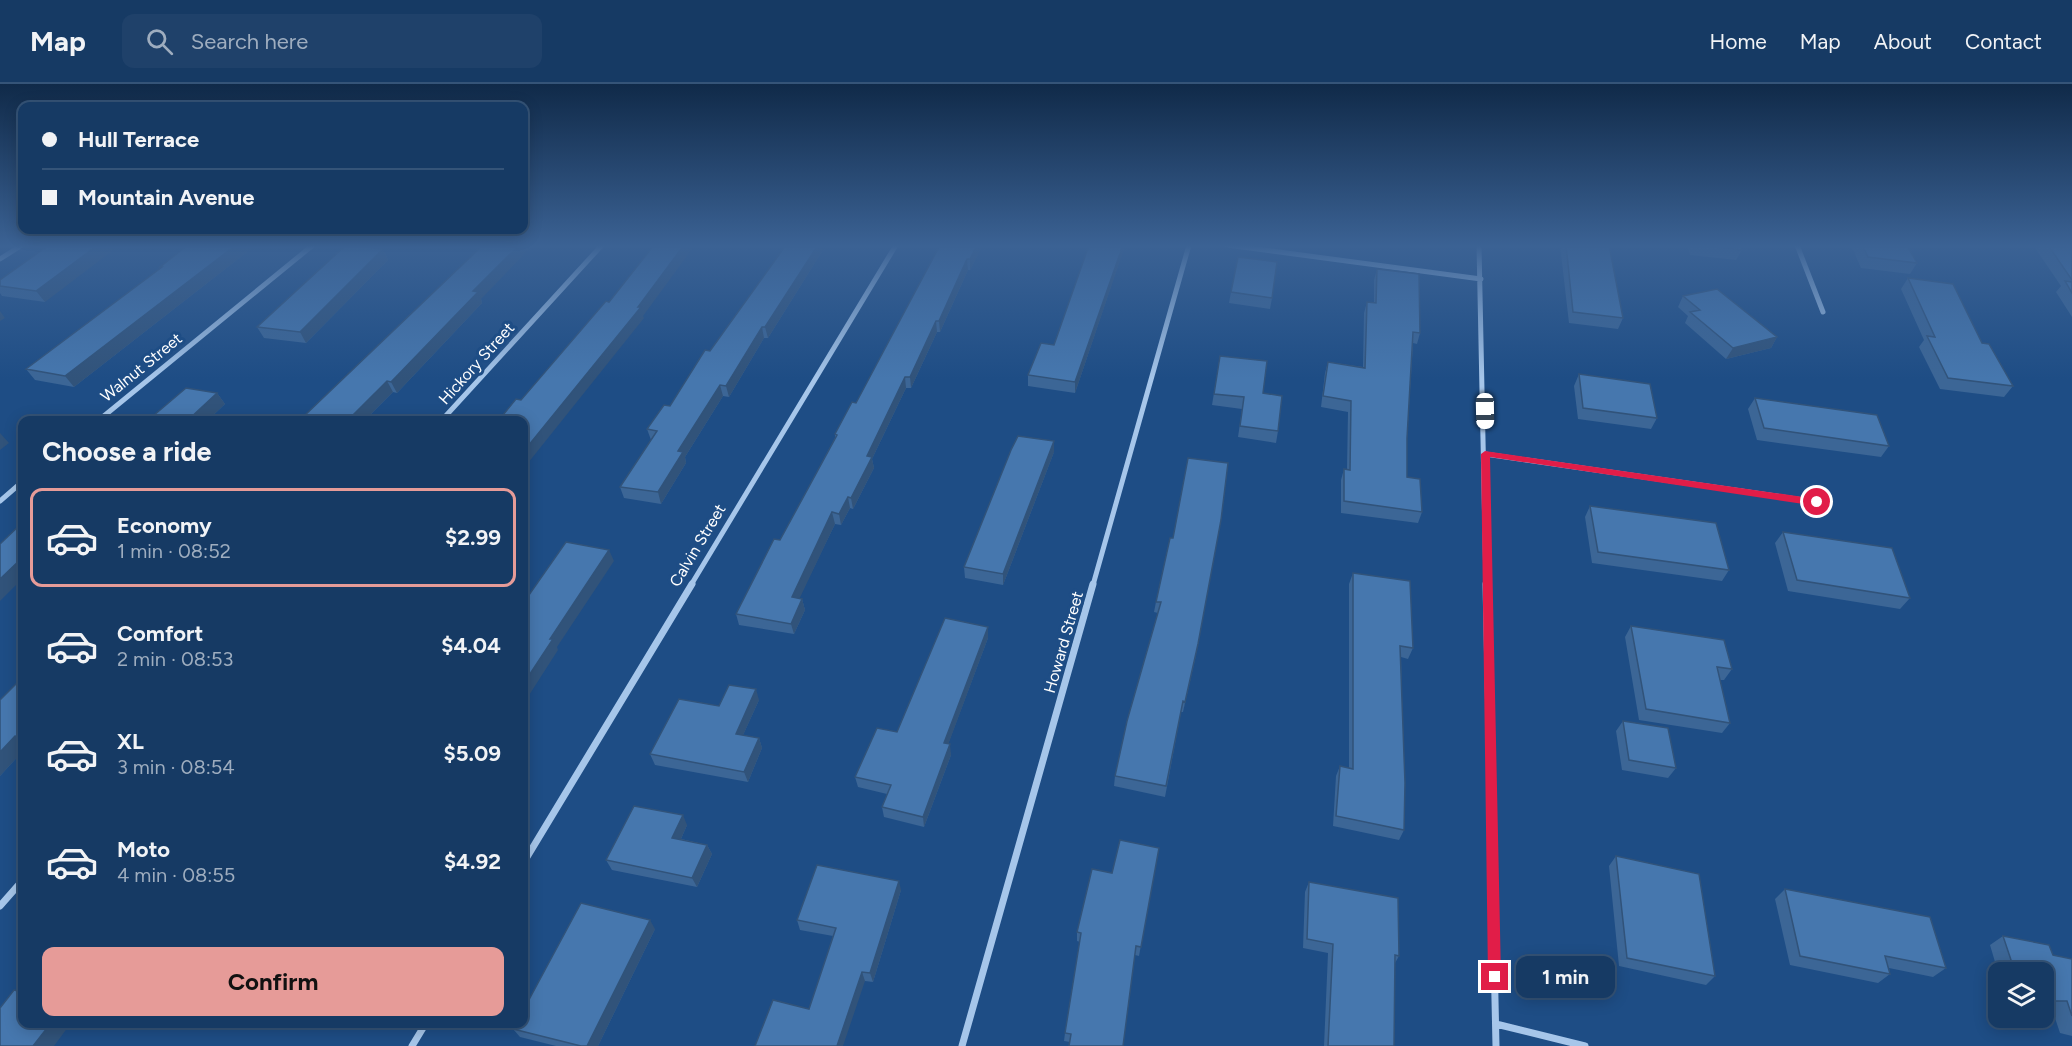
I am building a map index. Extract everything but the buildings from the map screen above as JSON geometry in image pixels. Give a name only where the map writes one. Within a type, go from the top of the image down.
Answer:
[{"type":"street","name":"Walnut Street","points":[[104,416],[258,290]]},
{"type":"street","name":"Hickory Street","points":[[446,416],[561,290]]},
{"type":"street","name":"Calvin Street","points":[[528,855],[869,290]]},
{"type":"street","name":"Howard Street","points":[[962,1046],[1176,290]]},
{"type":"street","points":[[1481,290],[1496,1046]]},
{"type":"street","points":[[1814,290],[1823,312]]},
{"type":"street","points":[[1485,454],[1817,502]]},
{"type":"street","points":[[0,501],[18,485]]},
{"type":"street","points":[[0,906],[18,886]]},
{"type":"street","points":[[1496,1024],[1584,1046]]},
{"type":"street","points":[[412,1046],[423,1028]]},
{"type":"route","points":[[1495,977],[1485,454],[1817,502]]}]
